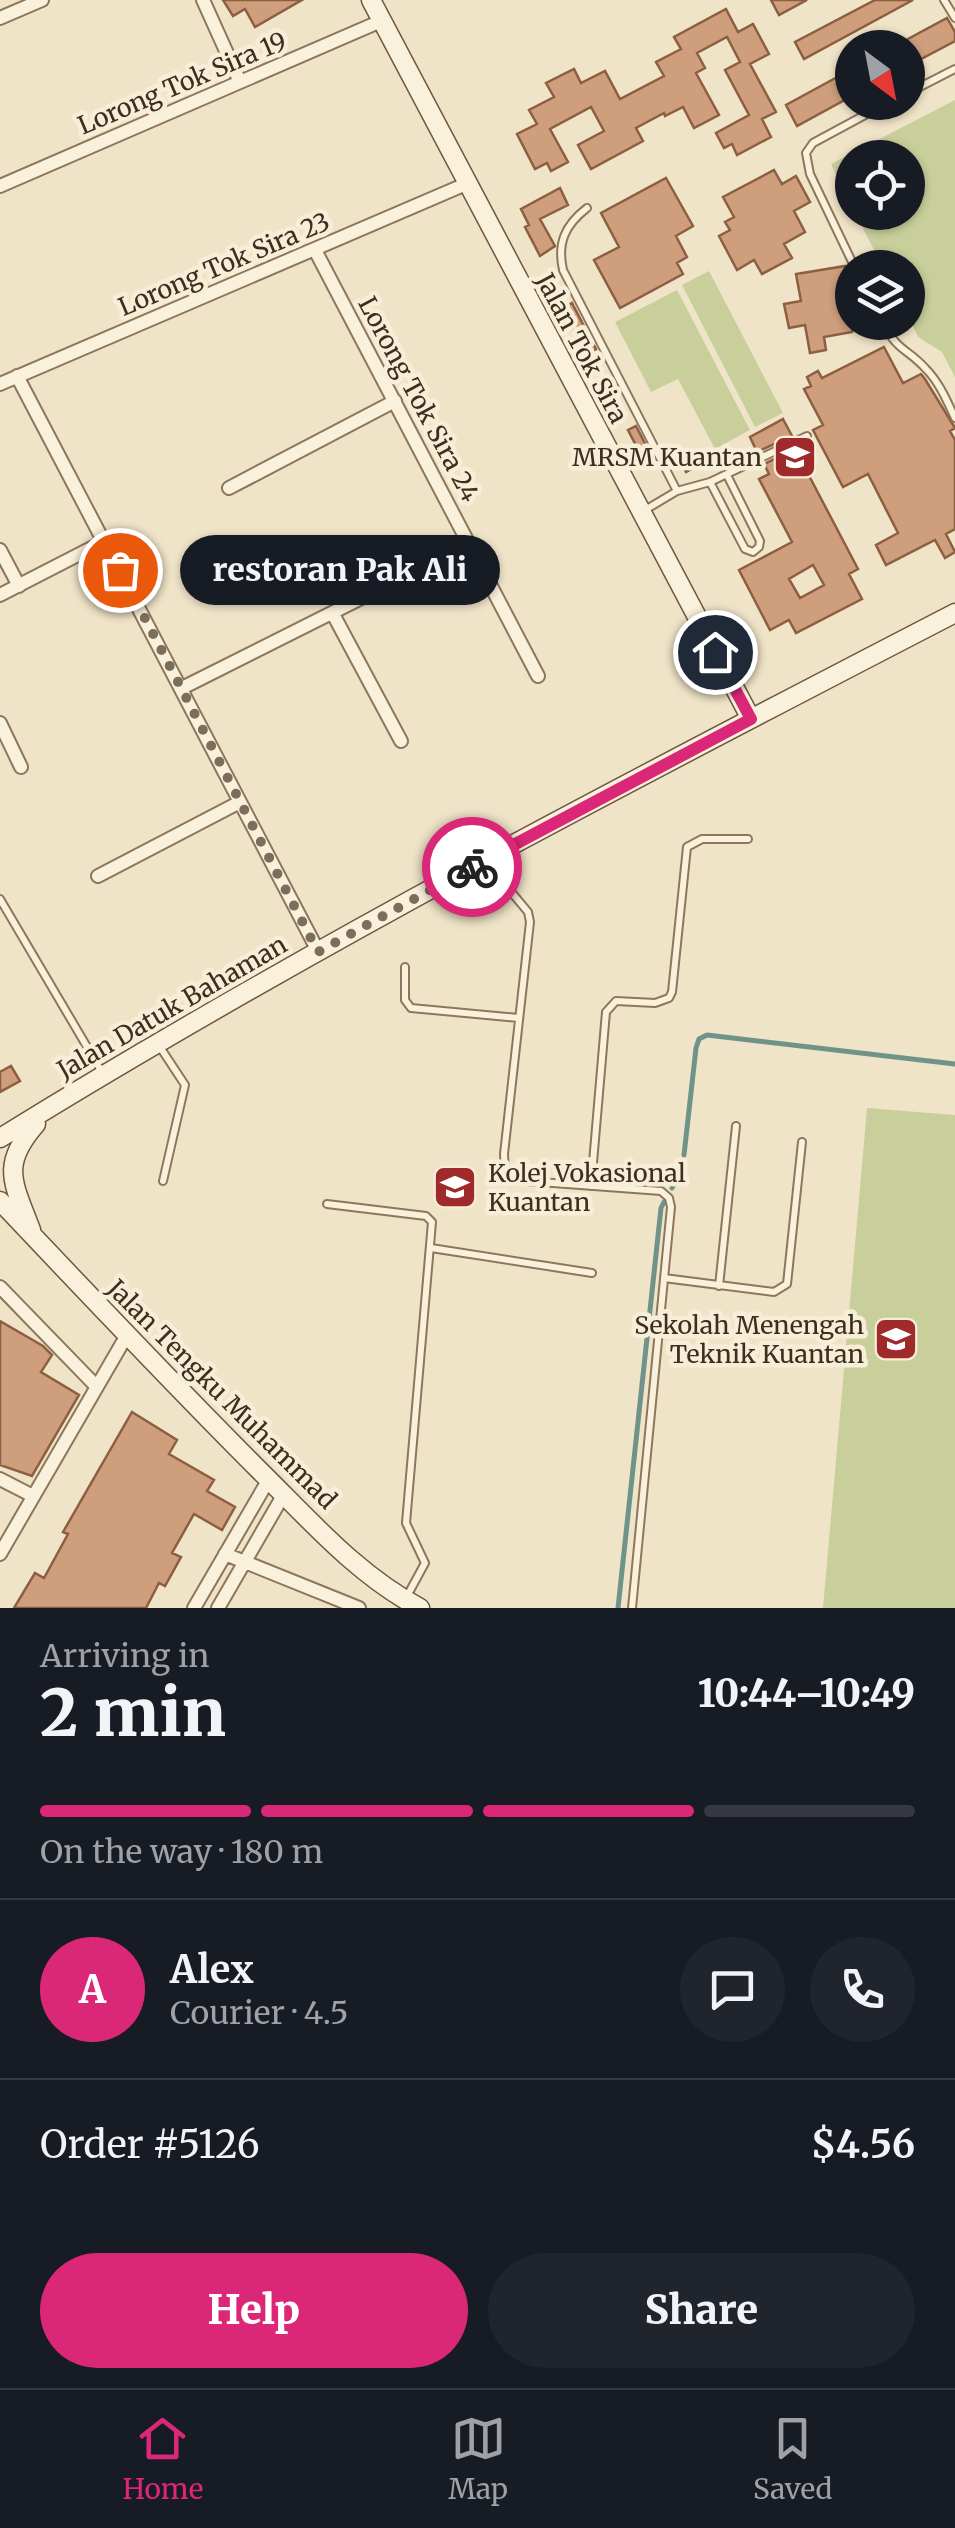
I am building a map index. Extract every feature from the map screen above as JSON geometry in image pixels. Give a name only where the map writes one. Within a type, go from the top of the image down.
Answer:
[{"type":"street","points":[[0,18],[42,0]]},
{"type":"street","points":[[203,0],[240,82]]},
{"type":"street","name":"Jalan Tok Sira","points":[[371,0],[751,719]]},
{"type":"street","name":"Lorong Tok Sira 19","points":[[0,186],[381,22]]},
{"type":"street","name":"Lorong Tok Sira 23","points":[[0,384],[466,184]]},
{"type":"street","name":"Lorong Tok Sira 24","points":[[315,250],[538,676]]},
{"type":"street","points":[[17,376],[318,952]]},
{"type":"street","points":[[229,488],[395,401]]},
{"type":"street","points":[[0,595],[104,541]]},
{"type":"street","points":[[182,688],[470,544]]},
{"type":"street","points":[[0,550],[19,586]]},
{"type":"street","name":"Jalan Datuk Bahaman","points":[[0,1138],[103,1074],[484,860],[955,613]]},
{"type":"street","points":[[333,614],[401,741]]},
{"type":"street","points":[[0,724],[20,766]]},
{"type":"street","points":[[98,876],[240,802]]},
{"type":"street","points":[[34,1238],[10,1174],[10,1156],[54,1105]]},
{"type":"street","name":"Jalan Tengku Muhammad","points":[[0,1202],[284,1494],[356,1564],[412,1604]]},
{"type":"street","points":[[0,1288],[96,1386]]},
{"type":"street","points":[[0,1554],[127,1335]]},
{"type":"street","points":[[0,1478],[33,1496]]},
{"type":"street","points":[[194,1608],[269,1479]]},
{"type":"street","points":[[218,1608],[284,1494]]},
{"type":"street","points":[[225,1554],[359,1608]]},
{"type":"lane","points":[[944,0],[955,18]]},
{"type":"lane","points":[[925,84],[955,68]]},
{"type":"lane","points":[[846,250],[810,174],[806,153],[812,143],[855,120]]},
{"type":"lane","points":[[587,208],[565,231],[560,246],[563,270],[678,491]]},
{"type":"lane","points":[[892,340],[932,375],[955,418]]},
{"type":"lane","points":[[641,512],[678,491],[710,482],[806,436]]},
{"type":"lane","points":[[710,482],[746,549],[756,550],[760,541],[726,475]]},
{"type":"lane","points":[[591,1186],[606,1012],[616,1001],[654,1003],[669,998],[672,992],[686,847],[702,839],[748,838]]},
{"type":"lane","points":[[484,860],[528,912],[530,922],[505,1173],[513,1180],[660,1191],[669,1198],[671,1207],[632,1608]]},
{"type":"lane","points":[[0,899],[103,1074]]},
{"type":"lane","points":[[406,968],[404,1000],[411,1008],[518,1018]]},
{"type":"lane","points":[[158,1043],[185,1085],[163,1182]]},
{"type":"lane","points":[[719,1286],[736,1126]]},
{"type":"lane","points":[[664,1278],[774,1292],[787,1284],[802,1142]]},
{"type":"lane","points":[[327,1204],[426,1216],[432,1222],[406,1523],[425,1562],[412,1604]]},
{"type":"lane","points":[[431,1248],[592,1273]]},
{"type":"green space","points":[[955,100],[955,377],[942,352],[923,340],[925,250],[874,250],[864,230],[925,230],[925,140],[878,140],[916,120],[925,120],[925,115]]},
{"type":"green space","points":[[709,271],[783,413],[755,427],[682,285]]},
{"type":"green space","points":[[677,290],[750,430],[715,449],[678,379],[651,392],[615,322]]},
{"type":"green space","name":"Sekolah Menengah Teknik Kuantan","points":[[867,1108],[955,1115],[955,1608],[823,1608]]},
{"type":"building","points":[[223,0],[302,0],[255,27],[245,9],[233,16]]},
{"type":"building","points":[[771,0],[807,0],[779,15]]},
{"type":"building","points":[[875,0],[913,0],[858,30],[835,30],[835,42],[804,59],[795,42]]},
{"type":"building","points":[[726,9],[738,32],[753,24],[769,54],[750,64],[776,112],[762,119],[771,137],[737,155],[732,144],[724,148],[716,133],[749,115],[725,70],[740,62],[727,37],[697,53],[705,68],[696,73],[719,115],[694,128],[683,107],[665,116],[664,113],[636,128],[643,141],[591,169],[578,145],[604,131],[591,107],[550,129],[568,162],[551,171],[547,163],[535,169],[517,134],[537,124],[529,110],[554,97],[546,83],[574,69],[581,83],[605,71],[620,99],[664,76],[656,62],[681,49],[674,37]]},
{"type":"building","points":[[947,18],[955,41],[925,57],[925,30]]},
{"type":"building","points":[[835,78],[835,105],[797,126],[786,105]]},
{"type":"building","points":[[774,170],[782,184],[796,176],[810,202],[794,211],[805,232],[784,244],[792,258],[762,274],[754,260],[737,270],[719,236],[730,230],[725,222],[734,217],[723,197]]},
{"type":"building","points":[[666,178],[693,226],[676,236],[687,257],[677,263],[683,274],[620,308],[594,260],[619,247],[601,213]]},
{"type":"building","points":[[560,188],[568,205],[540,219],[555,246],[540,256],[525,227],[529,225],[521,209]]},
{"type":"building","points":[[835,268],[835,335],[824,337],[826,350],[810,353],[805,325],[789,328],[784,304],[801,301],[796,274]]},
{"type":"building","points":[[572,303],[596,349],[586,355],[563,308]]},
{"type":"building","points":[[884,347],[903,383],[921,374],[955,428],[950,431],[955,440],[955,529],[946,534],[955,552],[945,558],[935,540],[886,565],[876,545],[898,533],[868,474],[843,487],[813,430],[823,425],[804,389],[811,386],[807,377],[818,371],[822,378]]},
{"type":"building","points":[[783,419],[792,436],[757,452],[750,437]]},
{"type":"building","points":[[636,426],[650,453],[642,457],[628,430]]},
{"type":"building","points":[[795,449],[858,569],[849,574],[862,599],[796,633],[789,620],[770,630],[739,570],[792,542],[759,479],[769,474],[764,464]],"holes":[[[813,565],[824,585],[800,598],[789,579]]]},
{"type":"building","points":[[693,454],[699,465],[686,472],[680,460]]},
{"type":"building","points":[[11,1066],[20,1081],[0,1092],[0,1072]]},
{"type":"building","points":[[0,1321],[43,1346],[52,1355],[41,1372],[79,1395],[32,1476],[0,1465]]},
{"type":"building","points":[[132,1412],[177,1440],[169,1454],[214,1480],[207,1491],[235,1507],[222,1530],[194,1514],[172,1553],[181,1557],[165,1586],[159,1583],[146,1608],[14,1608],[35,1573],[44,1578],[68,1534],[63,1532]]},
{"type":"waterway","points":[[684,1155],[696,1048],[699,1039],[707,1035],[955,1064]]},
{"type":"waterway","points":[[672,1188],[682,1171]]},
{"type":"waterway","points":[[618,1608],[664,1202]]},
{"type":"way so far","points":[[120,570],[318,952],[472,867]]},
{"type":"place","name":"MRSM Kuantan","points":[[795,457]]},
{"type":"place","name":"restoran Pak Ali","points":[[120,570]]},
{"type":"place","name":"Kolej Vokasional Kuantan","points":[[455,1187]]},
{"type":"place","name":"Sekolah Menengah Teknik Kuantan","points":[[896,1339]]},
{"type":"route","points":[[472,867],[751,719],[715,652]]}]
